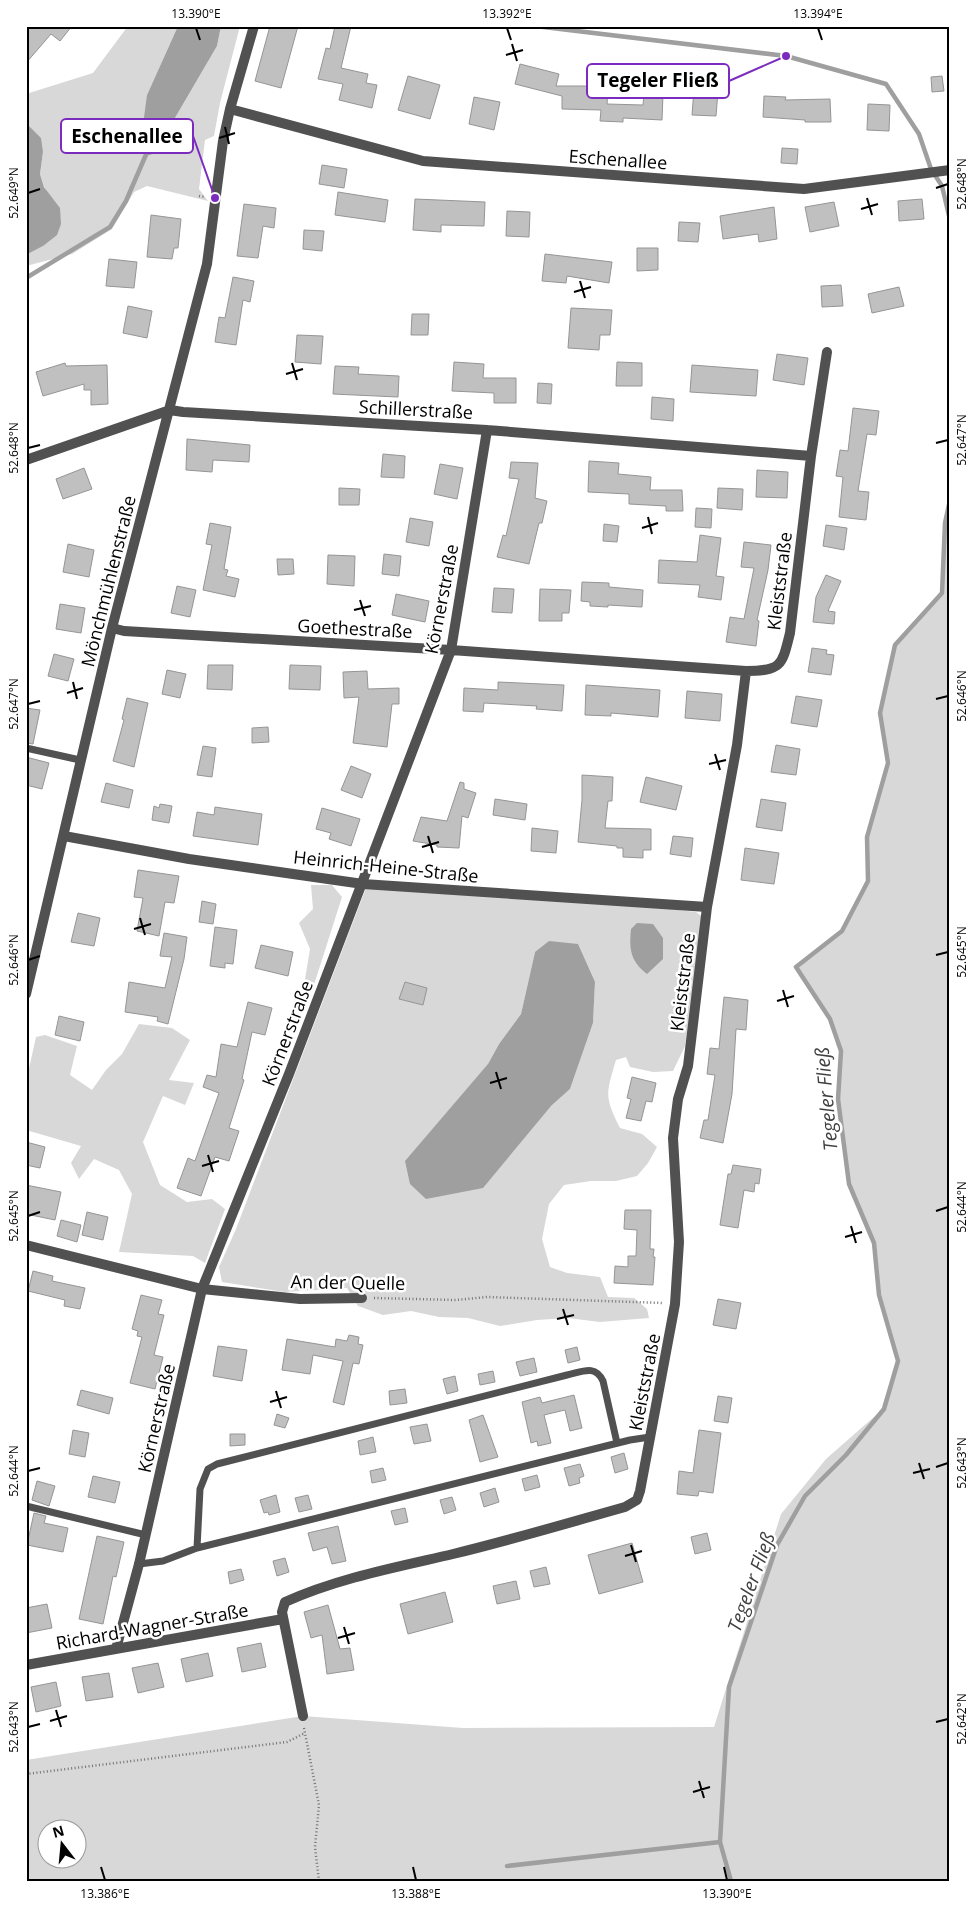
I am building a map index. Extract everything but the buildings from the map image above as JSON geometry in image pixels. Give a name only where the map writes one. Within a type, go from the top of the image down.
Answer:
[{"type":"street","name":"Mönchmühlenstraße","points":[[26,994],[112,628],[207,264],[217,178],[230,109],[254,26]]},
{"type":"street","name":"Eschenallee","points":[[230,109],[422,161],[804,189],[946,171]]},
{"type":"street","name":"Kleiststraße","points":[[283,1619],[282,1612],[285,1602],[301,1595],[368,1574],[498,1543],[625,1508],[637,1500],[675,1304],[679,1242],[672,1138],[678,1099],[688,1066],[707,906],[736,745],[746,672],[768,671],[783,659],[790,633],[811,456],[827,352]]},
{"type":"street","name":"Schillerstraße","points":[[26,460],[170,410],[487,430],[811,456]]},
{"type":"street","name":"Körnerstraße","points":[[116,1649],[146,1535],[202,1289],[363,884],[451,650],[487,430]]},
{"type":"street","name":"Goethestraße","points":[[112,628],[124,631],[451,650],[746,672]]},
{"type":"street","name":"Heinrich-Heine-Straße","points":[[64,836],[189,859],[363,884],[707,906]]},
{"type":"street","name":"An der Quelle","points":[[26,1245],[202,1289],[300,1300],[362,1298]]},
{"type":"street","name":"Richard-Wagner-Straße","points":[[26,1665],[283,1619]]},
{"type":"street","points":[[283,1619],[303,1716]]},
{"type":"lane","points":[[26,748],[80,760]]},
{"type":"lane","points":[[197,1548],[200,1489],[208,1469],[218,1464],[567,1375],[588,1370],[596,1371],[600,1374],[617,1443]]},
{"type":"lane","points":[[139,1564],[163,1562],[197,1548],[617,1443],[650,1437]]},
{"type":"lane","points":[[26,1506],[146,1535]]},
{"type":"path","name":"An der Quelle","points":[[362,1298],[456,1300],[487,1297],[675,1304]]},
{"type":"path","points":[[303,1716],[304,1733],[319,1805],[315,1847],[319,1881]]},
{"type":"path","points":[[26,1774],[287,1742],[304,1733]]},
{"type":"shaded area","points":[[128,26],[178,26],[147,95],[164,151],[172,123],[217,46],[221,26],[240,26],[220,103],[214,136],[205,140],[199,189],[208,201],[147,186],[134,192],[112,229],[72,254],[26,266],[26,255],[43,246],[50,197],[40,174],[43,152],[28,124],[26,125],[26,94],[93,73]]},
{"type":"shaded area","points":[[178,26],[221,26],[217,46],[172,123],[165,151],[145,156],[140,147],[147,95]]},
{"type":"shaded area","points":[[27,124],[41,138],[43,152],[40,174],[44,187],[60,208],[61,224],[57,235],[43,246],[26,255]]},
{"type":"shaded area","points":[[950,500],[950,1881],[26,1881],[26,1760],[303,1716],[463,1728],[714,1727],[781,1514],[826,1459],[883,1409],[882,1407],[898,1361],[879,1295],[874,1243],[849,1184],[838,1099],[841,1051],[830,1019],[796,967],[842,931],[868,881],[867,837],[888,763],[880,713],[895,645],[942,593],[945,523]]},
{"type":"shaded area","points":[[311,885],[332,885],[342,897],[312,991],[303,991],[310,949],[299,923],[313,909]]},
{"type":"shaded area","points":[[366,888],[645,906],[696,912],[704,918],[685,1046],[673,1071],[653,1072],[630,1067],[626,1057],[616,1060],[610,1080],[609,1101],[620,1128],[642,1134],[657,1147],[648,1163],[637,1176],[616,1181],[591,1181],[564,1185],[549,1204],[542,1239],[550,1267],[567,1273],[600,1277],[608,1297],[634,1298],[647,1309],[649,1318],[600,1322],[568,1318],[537,1320],[500,1326],[468,1318],[439,1317],[411,1311],[383,1315],[358,1306],[347,1288],[284,1292],[222,1282],[219,1267],[236,1229]],"holes":[[[535,952],[595,982],[593,1023],[570,1089],[551,1106],[488,1064],[499,1044],[521,1014]]]},
{"type":"shaded area","points":[[637,923],[653,924],[663,938],[663,959],[647,974],[637,964],[631,949],[631,929]]},
{"type":"shaded area","points":[[549,941],[578,944],[595,982],[593,1023],[570,1089],[551,1106],[483,1188],[426,1199],[410,1184],[405,1161],[488,1064],[499,1044],[521,1014],[535,952]]},
{"type":"shaded area","points":[[139,1024],[172,1028],[190,1040],[169,1080],[194,1083],[185,1105],[163,1096],[143,1142],[160,1185],[187,1202],[212,1199],[225,1209],[205,1263],[193,1256],[119,1252],[132,1194],[119,1170],[94,1159],[79,1179],[71,1163],[81,1146],[26,1130],[26,1082],[36,1037],[45,1035],[77,1046],[70,1075],[92,1090],[106,1070],[122,1054]]},
{"type":"waterway","name":"Tegeler Fließ","points":[[535,26],[786,56],[886,84],[919,134],[931,169],[942,186],[950,220]]},
{"type":"waterway","name":"Tegeler Fließ","points":[[26,278],[110,227],[126,201],[148,150]]},
{"type":"waterway","name":"Tegeler Fließ","points":[[731,1881],[720,1842],[729,1687],[777,1545],[805,1496],[846,1455],[884,1409],[898,1361],[879,1295],[874,1243],[849,1184],[838,1099],[841,1051],[830,1019],[796,967],[842,931],[868,881],[867,837],[888,763],[880,713],[895,645],[942,593],[945,523],[950,500]]},
{"type":"waterway","points":[[507,1866],[720,1842]]},
{"type":"place","name":"Tegeler Fließ","points":[[786,56]]},
{"type":"place","name":"Eschenallee","points":[[215,198]]}]
